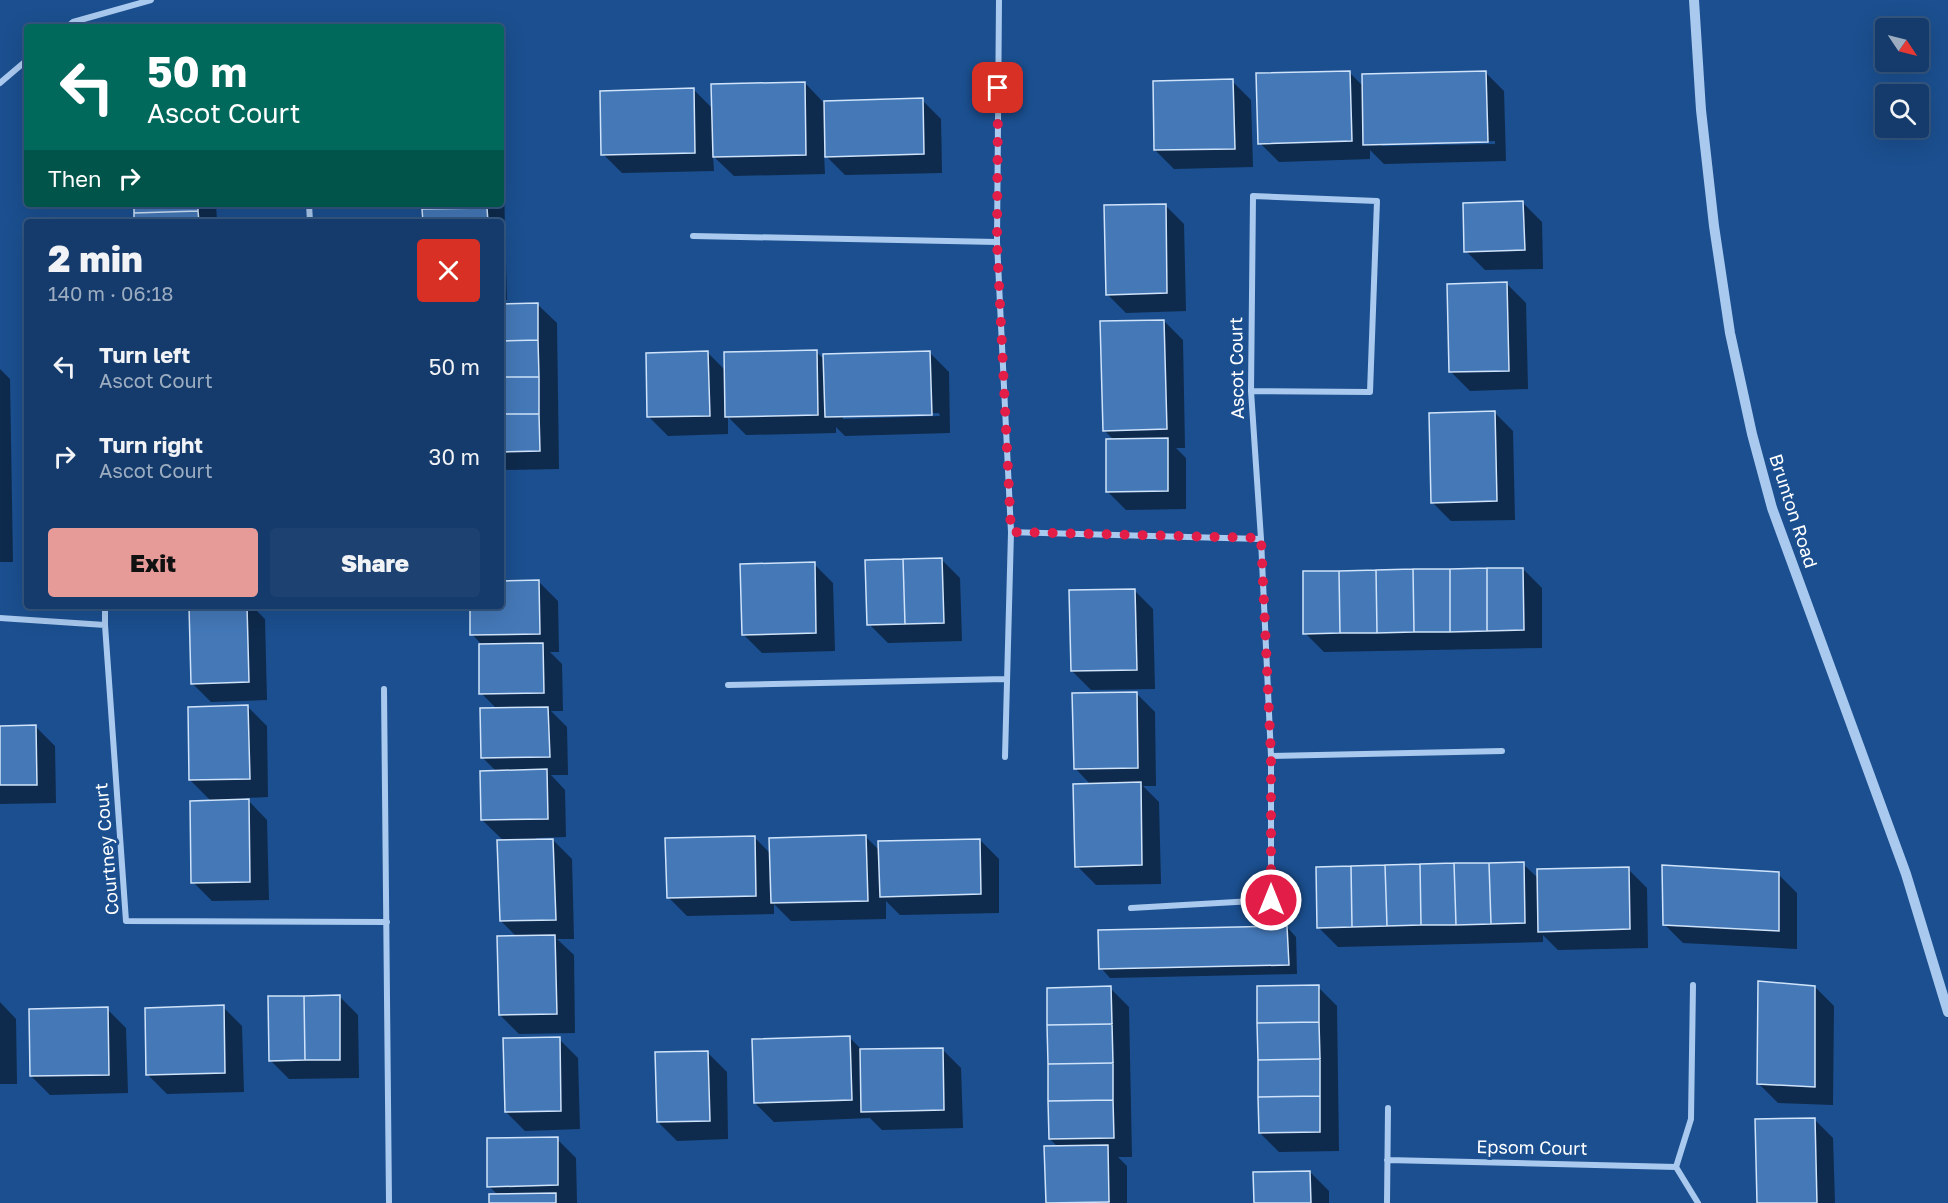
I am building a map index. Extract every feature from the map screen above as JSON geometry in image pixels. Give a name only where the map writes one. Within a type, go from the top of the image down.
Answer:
[{"type":"street","points":[[71,24],[151,0]]},
{"type":"street","points":[[999,0],[997,242],[1011,532],[1005,757]]},
{"type":"street","name":"Brunton Road","points":[[1694,0],[1701,110],[1714,226],[1730,333],[1752,434],[1772,508],[1906,874],[1948,1012]]},
{"type":"street","points":[[0,83],[24,63]]},
{"type":"street","name":"Ascot Court","points":[[1131,908],[1271,900],[1271,756],[1261,538],[1251,391],[1253,196],[1377,201],[1370,392],[1251,391]]},
{"type":"street","points":[[693,236],[997,242]]},
{"type":"street","points":[[1011,532],[1261,538]]},
{"type":"street","name":"Courtney Court","points":[[105,609],[126,921],[387,922]]},
{"type":"street","points":[[0,618],[105,625]]},
{"type":"street","points":[[728,685],[1006,680]]},
{"type":"street","points":[[384,689],[389,1203]]},
{"type":"street","points":[[1271,756],[1502,751]]},
{"type":"street","points":[[1693,985],[1691,1119],[1676,1167],[1698,1203]]},
{"type":"street","points":[[1387,1203],[1388,1108]]},
{"type":"street","name":"Epsom Court","points":[[1387,1160],[1676,1167]]},
{"type":"building","points":[[1350,71],[1352,141],[1258,144],[1256,73]]},
{"type":"building","points":[[1486,71],[1488,142],[1363,145],[1362,74]]},
{"type":"building","points":[[1233,79],[1235,149],[1154,150],[1153,81]]},
{"type":"building","points":[[805,82],[806,155],[713,157],[711,84]]},
{"type":"building","points":[[694,88],[695,153],[601,155],[600,91]]},
{"type":"building","points":[[923,98],[924,154],[825,157],[824,101]]},
{"type":"building","points":[[1523,201],[1525,250],[1464,252],[1463,203]]},
{"type":"building","points":[[1166,204],[1167,293],[1106,295],[1104,205]]},
{"type":"building","points":[[134,207],[198,207],[198,211],[134,213]]},
{"type":"building","points":[[422,207],[487,207],[487,208],[422,209]]},
{"type":"building","points":[[487,208],[488,219],[423,219],[422,209]]},
{"type":"building","points":[[198,211],[199,219],[134,219],[134,213]]},
{"type":"building","points":[[1507,282],[1509,371],[1449,372],[1447,284]]},
{"type":"building","points":[[538,303],[538,340],[504,341],[504,304]]},
{"type":"building","points":[[1164,320],[1167,429],[1103,431],[1100,321]]},
{"type":"building","points":[[538,340],[539,377],[504,377],[504,341]]},
{"type":"building","points":[[817,350],[818,415],[725,417],[724,352]]},
{"type":"building","points":[[708,351],[710,416],[647,417],[646,353]]},
{"type":"building","points":[[930,351],[932,415],[825,417],[823,354]]},
{"type":"building","points":[[504,377],[539,377],[539,414],[504,414]]},
{"type":"building","points":[[1495,411],[1497,501],[1431,503],[1429,413]]},
{"type":"building","points":[[504,414],[539,414],[540,451],[504,452]]},
{"type":"building","points":[[1168,438],[1168,491],[1106,492],[1106,439]]},
{"type":"building","points":[[942,558],[944,623],[905,624],[903,559]]},
{"type":"building","points":[[903,559],[905,624],[867,625],[865,560]]},
{"type":"building","points":[[815,562],[816,633],[742,635],[740,564]]},
{"type":"building","points":[[1487,568],[1523,568],[1524,630],[1487,631]]},
{"type":"building","points":[[1487,568],[1487,631],[1450,632],[1450,569]]},
{"type":"building","points":[[1413,569],[1450,569],[1450,632],[1414,632]]},
{"type":"building","points":[[1413,569],[1414,632],[1377,633],[1376,570]]},
{"type":"building","points":[[1376,570],[1377,633],[1340,633],[1339,571]]},
{"type":"building","points":[[1303,571],[1339,571],[1340,633],[1303,634]]},
{"type":"building","points":[[539,580],[540,634],[470,635],[470,609],[504,609],[504,581]]},
{"type":"building","points":[[1135,589],[1137,670],[1071,671],[1069,590]]},
{"type":"building","points":[[189,609],[247,609],[249,682],[191,684]]},
{"type":"building","points":[[543,643],[544,693],[479,694],[479,644]]},
{"type":"building","points":[[1137,692],[1138,768],[1074,769],[1072,693]]},
{"type":"building","points":[[248,705],[250,779],[189,780],[188,707]]},
{"type":"building","points":[[548,707],[550,757],[481,758],[480,708]]},
{"type":"building","points":[[36,725],[37,785],[0,785],[0,726]]},
{"type":"building","points":[[547,769],[548,819],[481,820],[480,771]]},
{"type":"building","points":[[1141,782],[1142,865],[1075,867],[1073,784]]},
{"type":"building","points":[[249,799],[250,882],[191,883],[190,801]]},
{"type":"building","points":[[866,835],[868,901],[771,903],[769,838]]},
{"type":"building","points":[[755,836],[756,896],[667,898],[665,838]]},
{"type":"building","points":[[553,839],[556,920],[500,921],[497,840]]},
{"type":"building","points":[[980,839],[981,894],[880,897],[878,841]]},
{"type":"building","points":[[1524,862],[1525,923],[1491,924],[1489,863]]},
{"type":"building","points":[[1454,863],[1489,863],[1491,924],[1456,925]]},
{"type":"building","points":[[1454,863],[1456,925],[1421,925],[1420,864]]},
{"type":"building","points":[[1420,864],[1421,925],[1387,926],[1385,865]]},
{"type":"building","points":[[1385,865],[1387,926],[1352,927],[1351,866]]},
{"type":"building","points":[[1662,865],[1779,872],[1779,931],[1663,925]]},
{"type":"building","points":[[1351,866],[1352,927],[1317,928],[1316,867]]},
{"type":"building","points":[[1629,867],[1630,929],[1538,932],[1537,869]]},
{"type":"building","points":[[1287,926],[1289,965],[1099,969],[1098,930]]},
{"type":"building","points":[[555,935],[557,1014],[499,1015],[497,936]]},
{"type":"building","points":[[1758,981],[1815,986],[1815,1087],[1757,1084]]},
{"type":"building","points":[[1319,985],[1319,1022],[1257,1023],[1257,986]]},
{"type":"building","points":[[1111,986],[1112,1024],[1047,1025],[1047,988]]},
{"type":"building","points":[[340,995],[340,1060],[305,1060],[304,996]]},
{"type":"building","points":[[268,996],[304,996],[305,1060],[269,1061]]},
{"type":"building","points":[[224,1005],[225,1073],[146,1075],[145,1008]]},
{"type":"building","points":[[108,1007],[109,1075],[30,1076],[29,1009]]},
{"type":"building","points":[[1319,1022],[1320,1059],[1258,1060],[1257,1023]]},
{"type":"building","points":[[1112,1024],[1113,1063],[1048,1064],[1047,1025]]},
{"type":"building","points":[[850,1036],[852,1100],[754,1103],[752,1039]]},
{"type":"building","points":[[560,1037],[561,1111],[505,1112],[503,1038]]},
{"type":"building","points":[[943,1048],[944,1110],[861,1112],[860,1049]]},
{"type":"building","points":[[708,1051],[710,1121],[657,1122],[655,1052]]},
{"type":"building","points":[[1320,1059],[1320,1096],[1258,1097],[1258,1060]]},
{"type":"building","points":[[1113,1063],[1113,1100],[1048,1101],[1048,1064]]},
{"type":"building","points":[[1320,1096],[1320,1132],[1259,1133],[1258,1097]]},
{"type":"building","points":[[1113,1100],[1114,1138],[1049,1139],[1048,1101]]},
{"type":"building","points":[[1815,1118],[1817,1203],[1757,1203],[1755,1119]]},
{"type":"building","points":[[558,1137],[558,1185],[487,1187],[487,1138]]},
{"type":"building","points":[[1108,1145],[1109,1202],[1046,1203],[1044,1146]]},
{"type":"building","points":[[1310,1171],[1311,1203],[1254,1203],[1253,1172]]},
{"type":"building","points":[[556,1193],[556,1203],[489,1203],[489,1194]]},
{"type":"building","points":[[1109,1202],[1109,1203],[1049,1203]]},
{"type":"route","points":[[998,88],[997,242],[1011,532],[1261,538],[1271,756],[1271,900]]}]
